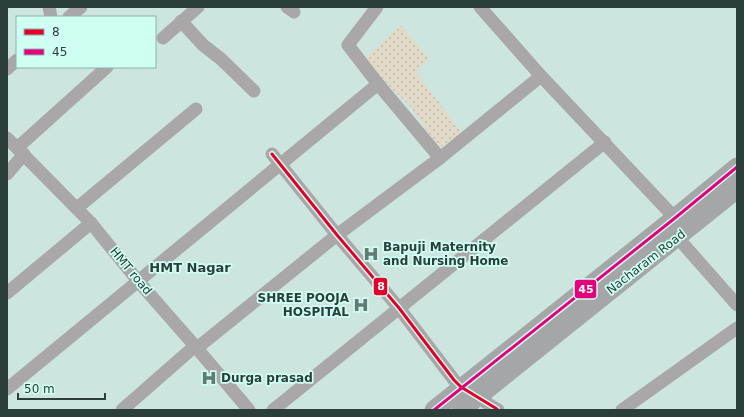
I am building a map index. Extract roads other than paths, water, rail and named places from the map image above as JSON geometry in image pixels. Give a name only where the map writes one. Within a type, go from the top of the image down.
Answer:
[{"type":"main road","name":"Nacharam Road","points":[[434,410],[737,167]]},
{"type":"main road","name":"Nacharam Road","points":[[461,410],[737,189]]},
{"type":"street","points":[[70,16],[81,7]]},
{"type":"street","points":[[163,38],[198,7]]},
{"type":"street","points":[[377,7],[348,45],[378,84],[440,158]]},
{"type":"street","points":[[480,7],[540,76],[605,142],[675,218]]},
{"type":"street","points":[[181,21],[203,45],[221,59],[254,91]]},
{"type":"street","points":[[7,68],[16,61]]},
{"type":"street","points":[[7,174],[21,151],[106,68]]},
{"type":"street","points":[[122,410],[196,347],[337,235],[440,158],[540,76]]},
{"type":"street","points":[[7,389],[378,84]]},
{"type":"street","points":[[77,208],[196,110]]},
{"type":"street","name":"HMT road","points":[[7,138],[77,208],[249,410]]},
{"type":"street","points":[[273,410],[605,142]]},
{"type":"street","points":[[272,154],[337,235],[399,308],[461,388],[498,410]]},
{"type":"street","points":[[7,293],[91,224]]},
{"type":"street","points":[[677,237],[737,305]]},
{"type":"street","points":[[622,410],[737,328]]},
{"type":"place","name":"Bapuji Maternity and Nursing Home","points":[[371,254]]},
{"type":"place","name":"SHREE POOJA HOSPITAL","points":[[361,305]]},
{"type":"place","name":"Durga prasad","points":[[209,378]]},
{"type":"district","name":"HMT Nagar","points":[[190,267]]}]
